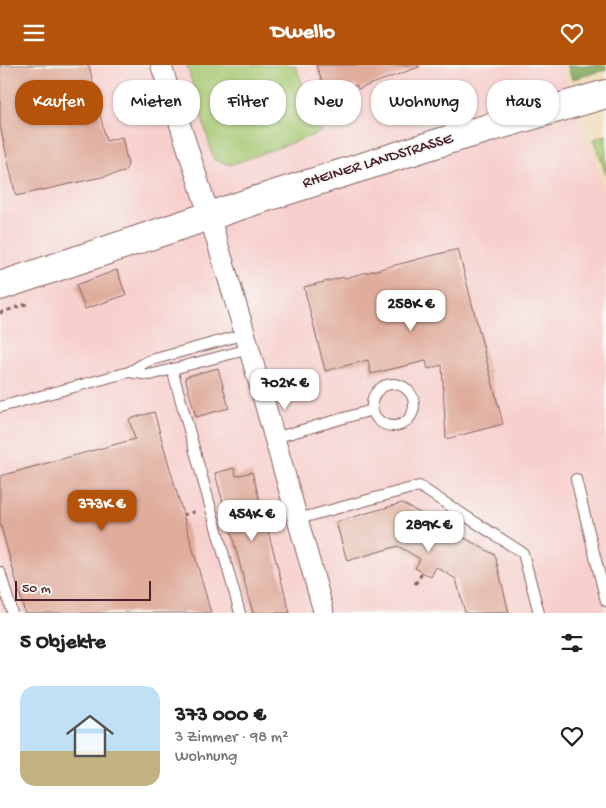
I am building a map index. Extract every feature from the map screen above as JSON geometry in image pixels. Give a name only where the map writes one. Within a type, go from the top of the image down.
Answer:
[{"type":"street","points":[[161,65],[247,341],[323,613]]},
{"type":"street","name":"RHEINER LANDSTRASSE","points":[[0,286],[209,215],[442,142],[606,94]]},
{"type":"lane","points":[[129,372],[150,375],[172,369],[247,341]]},
{"type":"lane","points":[[0,407],[129,372],[148,361],[247,341]]},
{"type":"lane","points":[[172,369],[240,613]]},
{"type":"lane","points":[[393,384],[405,387],[414,398],[415,405],[411,417],[401,425],[394,427],[379,421],[372,409],[376,393],[387,385],[393,384]]},
{"type":"lane","points":[[274,438],[372,409]]},
{"type":"lane","points":[[576,479],[606,601]]},
{"type":"lane","points":[[298,519],[419,486],[523,553],[538,613]]},
{"type":"lane","points":[[0,572],[12,613]]},
{"type":"path","points":[[415,584],[423,572]]},
{"type":"shaded area","points":[[0,65],[561,65],[606,196],[606,613],[0,613]]},
{"type":"green space","points":[[187,65],[295,65],[301,80],[296,80],[296,125],[319,125],[322,132],[230,165],[214,160],[200,111],[200,80],[191,80]]},
{"type":"green space","points":[[567,65],[606,65],[606,70],[572,79]]},
{"type":"green space","points":[[606,135],[606,174],[594,139]]},
{"type":"building","points":[[0,65],[89,65],[92,80],[15,80],[15,125],[102,125],[106,141],[122,137],[128,165],[124,172],[16,196],[0,126]]},
{"type":"building","points":[[316,65],[419,65],[419,67],[383,80],[371,80],[371,84],[361,88],[361,80],[321,80]]},
{"type":"building","points":[[458,249],[503,424],[446,439],[442,365],[428,369],[426,361],[371,374],[368,360],[325,371],[304,287]]},
{"type":"building","points":[[117,270],[126,295],[85,309],[76,285]]},
{"type":"building","points":[[218,368],[229,408],[196,417],[185,377]]},
{"type":"building","points":[[154,412],[211,613],[25,613],[0,523],[0,476],[135,439],[129,419]]},
{"type":"building","points":[[234,468],[236,476],[252,472],[290,613],[253,613],[215,473]]},
{"type":"building","points":[[402,503],[495,555],[509,613],[465,613],[456,579],[436,567],[431,577],[415,568],[420,559],[398,546],[347,561],[336,522]]}]
